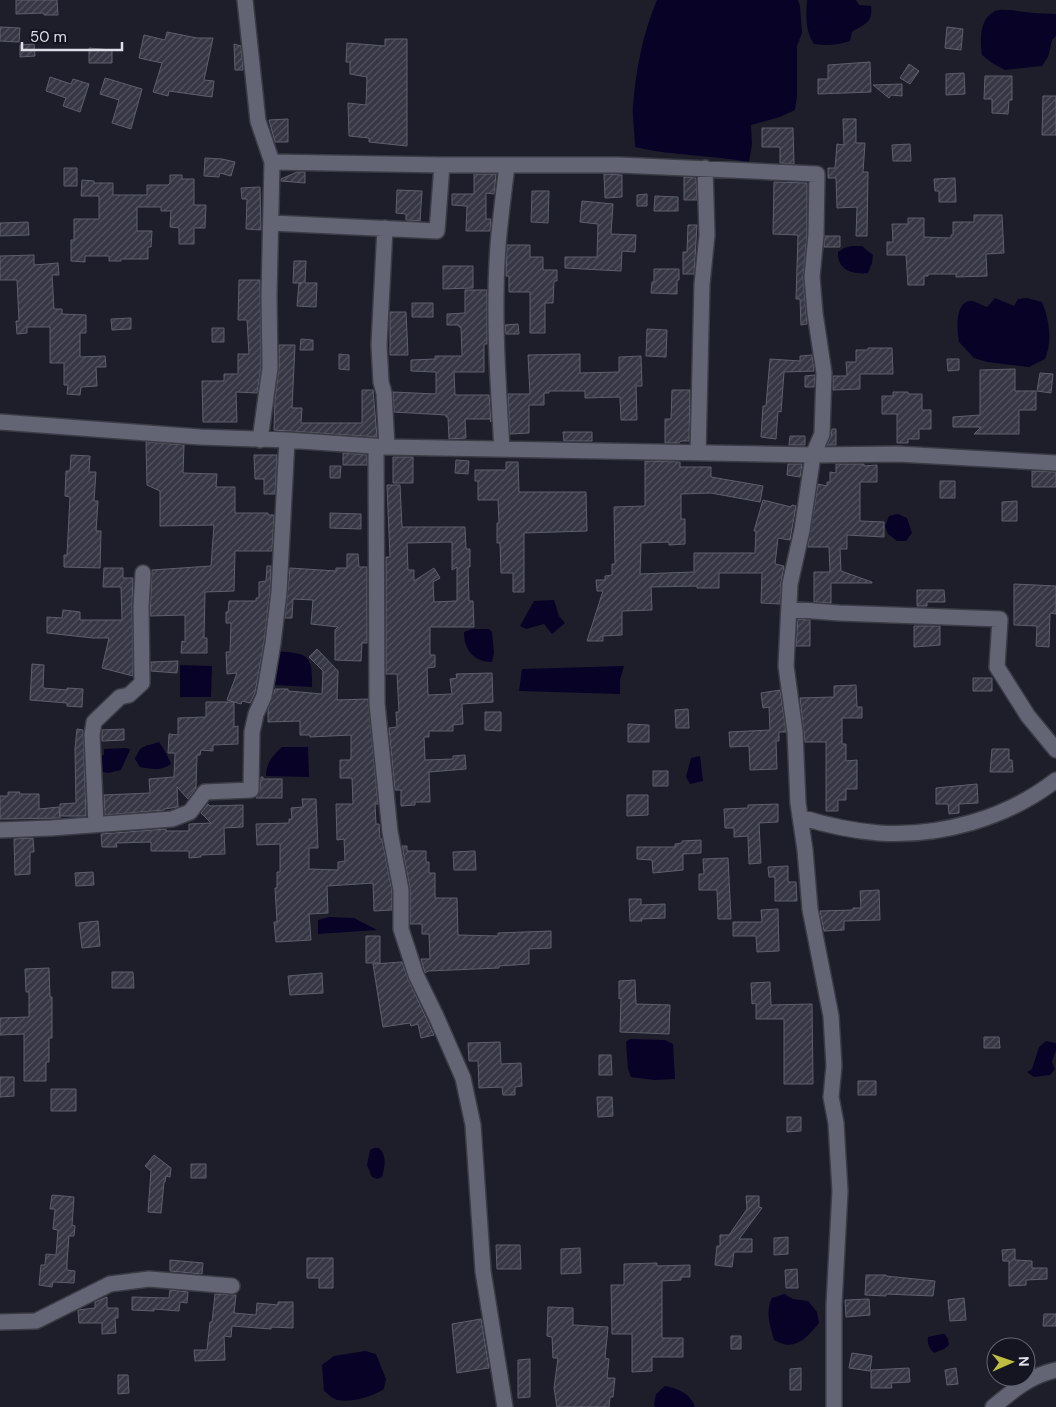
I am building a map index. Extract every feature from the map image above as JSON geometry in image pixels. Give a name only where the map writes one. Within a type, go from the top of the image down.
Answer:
[{"type":"street","points":[[245,0],[258,121],[272,162],[269,296],[270,368],[260,440]]},
{"type":"street","points":[[272,162],[442,165],[619,165],[816,174],[816,235],[812,278],[824,373],[822,434],[814,455],[802,530],[790,584],[786,666],[795,732],[800,817],[810,909],[831,1016],[834,1066],[831,1097],[836,1123],[840,1190],[834,1295],[834,1407]]},
{"type":"street","points":[[271,223],[437,231],[442,165]]},
{"type":"street","points":[[502,449],[498,372],[497,283],[498,246],[507,165]]},
{"type":"street","points":[[698,453],[702,284],[707,235],[705,168]]},
{"type":"street","points":[[385,228],[379,345],[381,382],[384,393],[377,704],[390,832],[400,890],[401,929],[416,975],[463,1078],[473,1125],[484,1271],[504,1407]]},
{"type":"street","points":[[0,422],[200,437],[382,446],[814,455],[898,454],[1056,463]]},
{"type":"street","points":[[0,830],[172,819],[190,812],[205,792],[251,790],[252,732],[256,714],[264,696],[278,600],[287,440]]},
{"type":"street","points":[[96,825],[92,735],[94,722],[120,697],[129,695],[142,683],[141,607],[143,573]]},
{"type":"street","points":[[789,609],[839,613],[1000,619],[997,667],[1028,716],[1056,750]]},
{"type":"street","points":[[800,817],[828,826],[880,833],[929,832],[967,824],[995,815],[1043,790],[1056,780]]},
{"type":"street","points":[[0,1322],[36,1321],[110,1284],[149,1279],[232,1286]]},
{"type":"street","points":[[994,1407],[1020,1384],[1041,1373],[1056,1370]]},
{"type":"shaded area","points":[[657,0],[798,0],[802,33],[797,46],[797,96],[795,110],[780,117],[751,125],[752,144],[749,162],[635,147],[633,110],[636,78],[644,38]]},
{"type":"shaded area","points":[[807,0],[856,0],[859,5],[871,6],[871,16],[867,22],[852,32],[850,41],[832,45],[814,44],[806,17]]},
{"type":"shaded area","points":[[997,10],[1056,14],[1056,36],[1052,40],[1048,57],[1042,66],[1005,70],[982,55],[981,37],[983,24],[986,19]]},
{"type":"shaded area","points":[[852,246],[862,246],[873,255],[868,273],[852,272],[840,263],[838,252]]},
{"type":"shaded area","points":[[995,298],[1014,306],[1018,299],[1027,298],[1042,302],[1049,330],[1049,345],[1045,359],[1029,367],[987,362],[974,358],[959,342],[958,317],[963,305],[973,301],[987,307]]},
{"type":"shaded area","points":[[898,514],[907,518],[912,533],[906,541],[897,541],[888,534],[885,526],[889,516]]},
{"type":"shaded area","points":[[554,600],[559,616],[565,623],[552,634],[544,624],[526,629],[520,626],[534,601]]},
{"type":"shaded area","points":[[472,629],[489,629],[492,632],[494,653],[492,662],[480,660],[471,654],[464,638],[464,632]]},
{"type":"shaded area","points":[[275,651],[301,654],[306,657],[311,667],[312,687],[274,685]]},
{"type":"shaded area","points":[[180,665],[212,666],[211,697],[180,697]]},
{"type":"shaded area","points":[[624,666],[620,680],[620,694],[519,691],[522,669]]},
{"type":"shaded area","points":[[159,742],[171,764],[160,769],[140,767],[135,759],[139,750],[144,746]]},
{"type":"shaded area","points":[[282,747],[308,747],[309,777],[266,776],[267,767]]},
{"type":"shaded area","points":[[127,748],[130,750],[121,770],[108,773],[98,771],[96,756],[104,755],[104,749]]},
{"type":"shaded area","points":[[700,756],[703,781],[690,784],[686,777],[691,758]]},
{"type":"shaded area","points":[[329,917],[354,918],[377,930],[318,934],[318,920]]},
{"type":"shaded area","points":[[630,1039],[665,1040],[673,1044],[675,1079],[654,1080],[631,1077],[628,1069],[626,1042]]},
{"type":"shaded area","points":[[1046,1041],[1056,1043],[1052,1062],[1055,1069],[1050,1075],[1034,1077],[1027,1072],[1032,1069],[1039,1047]]},
{"type":"shaded area","points":[[379,1148],[382,1151],[385,1161],[382,1177],[377,1179],[372,1177],[367,1165],[370,1150]]},
{"type":"shaded area","points":[[784,1294],[793,1299],[808,1301],[817,1312],[819,1323],[804,1339],[788,1345],[774,1340],[769,1313],[772,1298]]},
{"type":"shaded area","points":[[945,1334],[949,1345],[934,1353],[929,1345],[928,1337]]},
{"type":"shaded area","points":[[365,1351],[376,1354],[386,1379],[384,1389],[368,1397],[355,1400],[343,1401],[332,1398],[324,1391],[322,1365],[334,1356]]},
{"type":"shaded area","points":[[665,1386],[683,1392],[690,1398],[695,1407],[655,1407],[656,1394]]},
{"type":"building","points":[[16,0],[57,0],[58,15],[44,15],[44,13],[16,14]]},
{"type":"building","points":[[0,27],[20,28],[19,42],[0,41]]},
{"type":"building","points":[[947,27],[963,29],[961,50],[945,48]]},
{"type":"building","points":[[167,32],[197,38],[213,38],[204,80],[214,81],[212,97],[169,91],[168,96],[153,92],[162,63],[139,58],[144,35],[165,40]]},
{"type":"building","points":[[385,39],[407,39],[407,146],[369,142],[369,138],[349,136],[348,103],[366,105],[367,77],[350,74],[350,62],[346,62],[347,43],[385,46]]},
{"type":"building","points":[[34,44],[35,56],[20,57],[20,45]]},
{"type":"building","points":[[234,44],[241,46],[243,70],[235,70]]},
{"type":"building","points":[[89,48],[112,50],[112,63],[89,63]]},
{"type":"building","points":[[870,62],[871,92],[818,94],[818,79],[828,79],[828,65]]},
{"type":"building","points":[[909,64],[919,71],[910,84],[900,78]]},
{"type":"building","points":[[964,73],[965,94],[946,95],[946,74]]},
{"type":"building","points":[[985,76],[1012,76],[1012,100],[1009,100],[1008,114],[992,113],[992,99],[984,99]]},
{"type":"building","points":[[50,77],[71,84],[73,79],[89,84],[80,112],[63,106],[66,98],[46,91]]},
{"type":"building","points":[[105,78],[142,89],[131,129],[112,123],[119,100],[100,94]]},
{"type":"building","points":[[902,84],[902,96],[891,95],[889,98],[873,85]]},
{"type":"building","points":[[1043,96],[1056,96],[1056,135],[1042,135]]},
{"type":"building","points":[[288,119],[288,142],[275,142],[269,120]]},
{"type":"building","points":[[843,119],[856,119],[856,143],[865,143],[863,172],[868,172],[867,236],[856,236],[857,207],[837,208],[836,178],[828,178],[828,168],[835,168],[837,144],[844,145]]},
{"type":"building","points":[[762,128],[793,128],[794,164],[780,163],[780,147],[762,147]]},
{"type":"building","points":[[910,144],[911,161],[893,161],[892,145]]},
{"type":"building","points":[[205,158],[235,162],[231,176],[220,173],[219,177],[204,176]]},
{"type":"building","points":[[64,168],[77,168],[77,186],[64,186]]},
{"type":"building","points":[[297,172],[305,172],[305,183],[281,181],[281,179]]},
{"type":"building","points":[[474,174],[496,174],[494,194],[486,193],[486,219],[491,219],[490,231],[466,231],[467,206],[452,205],[452,194],[474,194]]},
{"type":"building","points":[[604,174],[622,175],[622,197],[605,198]]},
{"type":"building","points":[[170,175],[182,175],[182,179],[194,179],[194,205],[206,205],[205,228],[194,228],[194,244],[179,244],[179,228],[170,227],[171,211],[161,211],[161,207],[137,207],[137,231],[152,231],[151,247],[148,247],[148,259],[109,261],[109,256],[85,256],[85,262],[71,261],[74,219],[99,219],[99,196],[81,196],[82,180],[94,181],[94,183],[113,183],[113,195],[147,195],[147,185],[168,185],[170,183]]},
{"type":"building","points":[[684,177],[696,178],[697,200],[684,200]]},
{"type":"building","points":[[955,178],[956,202],[939,202],[939,191],[935,191],[934,179]]},
{"type":"building","points":[[774,182],[807,183],[807,234],[803,278],[807,324],[801,325],[800,299],[796,299],[798,235],[773,234]]},
{"type":"building","points":[[260,187],[261,230],[246,229],[247,199],[242,199],[241,188]]},
{"type":"building","points":[[397,190],[422,191],[420,221],[406,220],[406,214],[396,213]]},
{"type":"building","points":[[532,191],[549,191],[548,223],[531,222]]},
{"type":"building","points":[[647,194],[647,206],[637,206],[637,195]]},
{"type":"building","points":[[655,196],[678,197],[678,211],[654,211]]},
{"type":"building","points":[[582,201],[613,204],[611,234],[636,235],[635,252],[622,251],[621,271],[565,268],[565,257],[597,257],[598,224],[580,222]]},
{"type":"building","points":[[974,215],[1002,215],[1004,253],[986,254],[987,276],[956,277],[956,274],[928,274],[928,276],[924,276],[924,285],[908,285],[906,255],[887,255],[887,242],[893,242],[892,224],[908,224],[908,218],[924,218],[924,237],[951,238],[951,235],[953,235],[953,222],[974,222]]},
{"type":"building","points":[[28,222],[29,235],[0,236],[0,223]]},
{"type":"building","points":[[688,225],[697,225],[694,274],[683,274],[683,252],[687,252]]},
{"type":"building","points":[[825,236],[840,236],[840,247],[824,247]]},
{"type":"building","points":[[507,245],[530,245],[530,257],[543,257],[543,270],[557,270],[557,281],[554,281],[553,303],[545,303],[545,333],[530,333],[530,292],[509,292],[509,276],[506,276]]},
{"type":"building","points":[[34,255],[34,265],[58,263],[59,275],[52,275],[54,309],[62,309],[62,314],[86,315],[86,333],[80,333],[80,357],[105,356],[106,367],[96,367],[97,386],[81,387],[80,395],[67,394],[68,385],[64,385],[64,363],[50,363],[50,327],[27,327],[27,333],[17,334],[16,321],[19,321],[17,280],[0,280],[0,256]]},
{"type":"building","points":[[294,261],[306,261],[305,283],[317,283],[316,307],[297,306],[299,283],[293,283]]},
{"type":"building","points":[[443,266],[473,266],[473,288],[443,289]]},
{"type":"building","points":[[654,269],[679,269],[677,294],[651,293],[652,282],[654,282]]},
{"type":"building","points":[[239,280],[260,280],[261,367],[257,393],[236,392],[237,422],[203,422],[202,381],[224,381],[224,374],[238,374],[238,354],[249,354],[247,320],[238,320]]},
{"type":"building","points":[[465,290],[487,290],[487,344],[484,344],[484,372],[454,372],[455,395],[489,395],[491,422],[490,419],[465,419],[466,438],[449,439],[448,417],[446,415],[394,412],[393,392],[436,394],[436,372],[411,371],[411,360],[435,359],[435,356],[462,356],[461,327],[459,325],[447,325],[447,314],[465,313]]},
{"type":"building","points":[[412,303],[433,303],[433,317],[412,317]]},
{"type":"building","points":[[390,312],[406,312],[408,355],[390,355]]},
{"type":"building","points":[[131,318],[131,329],[112,330],[111,319]]},
{"type":"building","points":[[518,324],[519,334],[506,334],[505,325]]},
{"type":"building","points":[[212,328],[224,328],[224,342],[212,342]]},
{"type":"building","points":[[647,329],[667,330],[666,357],[646,356]]},
{"type":"building","points":[[301,339],[313,340],[313,350],[300,350]]},
{"type":"building","points":[[279,345],[295,345],[292,408],[302,408],[301,423],[362,423],[362,390],[373,390],[377,437],[274,430]]},
{"type":"building","points":[[868,348],[892,348],[893,374],[860,374],[860,389],[833,390],[833,376],[847,376],[846,362],[856,362],[856,350],[868,350]]},
{"type":"building","points":[[339,354],[349,355],[349,370],[339,369]]},
{"type":"building","points":[[580,354],[580,373],[619,372],[619,357],[641,356],[642,386],[636,386],[637,420],[621,420],[620,397],[585,398],[585,391],[549,391],[549,393],[544,393],[544,405],[529,405],[529,433],[510,434],[508,394],[530,394],[528,355]]},
{"type":"building","points":[[812,355],[814,371],[784,372],[781,412],[778,411],[776,439],[761,437],[763,406],[766,406],[770,359],[800,361],[800,356]]},
{"type":"building","points":[[947,359],[959,359],[959,370],[948,371]]},
{"type":"building","points":[[1015,369],[1015,391],[1036,391],[1036,410],[1019,410],[1019,434],[974,434],[981,427],[953,427],[953,417],[980,415],[980,370]]},
{"type":"building","points":[[1040,373],[1053,374],[1051,393],[1037,391]]},
{"type":"building","points":[[815,375],[814,387],[805,387],[805,376]]},
{"type":"building","points":[[672,390],[690,390],[689,441],[665,443],[665,419],[671,419]]},
{"type":"building","points":[[893,392],[922,394],[922,410],[931,410],[931,429],[919,429],[919,439],[908,439],[908,443],[897,443],[897,414],[882,414],[882,396],[893,396]]},
{"type":"building","points":[[832,429],[836,429],[836,445],[827,445],[831,437]]},
{"type":"building","points":[[563,432],[592,432],[592,441],[564,441]]},
{"type":"building","points":[[790,436],[805,436],[805,445],[789,445]]},
{"type":"building","points":[[146,442],[184,445],[183,473],[217,474],[216,487],[235,487],[235,513],[268,513],[268,515],[274,515],[272,551],[235,551],[234,591],[205,592],[204,638],[207,638],[207,653],[181,653],[182,641],[185,642],[185,615],[150,616],[152,570],[211,566],[214,525],[160,526],[160,491],[147,485]]},
{"type":"building","points":[[343,453],[367,455],[367,465],[343,465]]},
{"type":"building","points":[[71,455],[90,456],[89,472],[96,472],[94,501],[98,501],[96,531],[101,531],[100,568],[64,567],[64,555],[67,555],[70,497],[65,496],[66,471],[70,471]]},
{"type":"building","points":[[254,455],[277,455],[275,494],[264,494],[264,479],[255,479]]},
{"type":"building","points":[[393,457],[413,457],[413,483],[393,483]]},
{"type":"building","points":[[456,460],[469,461],[468,474],[455,473]]},
{"type":"building","points":[[645,461],[680,462],[680,467],[711,467],[711,477],[763,486],[760,502],[711,493],[681,494],[681,519],[685,519],[685,544],[669,545],[669,542],[641,543],[640,574],[694,572],[694,553],[755,553],[756,531],[754,531],[763,500],[791,507],[792,505],[796,506],[790,540],[778,538],[775,564],[784,566],[780,604],[761,603],[762,573],[719,573],[719,588],[697,588],[697,586],[651,587],[652,610],[622,611],[622,635],[603,636],[603,641],[587,641],[603,591],[597,591],[596,580],[605,580],[605,576],[612,575],[612,564],[615,564],[614,507],[645,506]]},
{"type":"building","points":[[506,462],[518,462],[519,492],[586,492],[587,531],[524,533],[524,592],[513,592],[513,573],[501,573],[500,543],[497,543],[497,523],[499,523],[498,500],[478,500],[478,481],[475,481],[475,470],[506,470]]},
{"type":"building","points":[[788,464],[802,464],[800,477],[787,475]]},
{"type":"building","points":[[836,464],[877,465],[877,482],[860,482],[860,521],[884,522],[884,537],[847,535],[847,549],[840,549],[841,571],[872,583],[831,583],[831,603],[814,602],[814,572],[830,572],[829,547],[808,547],[808,545],[818,484],[827,486],[827,482],[830,482],[830,472],[836,473]]},
{"type":"building","points":[[330,466],[341,466],[340,478],[330,478]]},
{"type":"building","points":[[1032,471],[1056,472],[1056,487],[1032,487]]},
{"type":"building","points":[[940,481],[955,481],[955,498],[940,498]]},
{"type":"building","points":[[387,485],[400,485],[402,527],[465,527],[466,549],[470,549],[470,567],[468,567],[469,601],[473,601],[474,627],[430,627],[430,655],[435,655],[435,667],[427,668],[428,695],[452,694],[450,679],[457,678],[456,674],[492,673],[493,702],[462,704],[463,724],[453,725],[453,731],[429,731],[429,737],[424,737],[425,760],[453,759],[453,756],[465,755],[466,769],[429,772],[430,802],[415,802],[415,805],[401,806],[401,790],[395,790],[389,728],[397,727],[396,712],[399,712],[397,674],[386,674],[386,557],[390,557]],"holes":[[[452,542],[452,570],[457,567],[457,601],[434,602],[433,582],[440,578],[434,568],[414,581],[414,570],[408,570],[407,543]]]},
{"type":"building","points":[[1017,501],[1017,521],[1002,521],[1002,502]]},
{"type":"building","points":[[330,513],[361,514],[361,529],[330,528]]},
{"type":"building","points":[[347,554],[358,554],[359,567],[367,567],[367,643],[362,643],[361,661],[335,660],[335,630],[338,627],[311,624],[313,600],[293,599],[292,618],[285,618],[290,568],[336,571],[336,568],[347,568]]},
{"type":"building","points":[[267,566],[271,566],[270,591],[255,693],[250,703],[242,701],[241,704],[227,700],[237,673],[227,674],[226,652],[230,652],[231,623],[226,623],[226,612],[228,612],[229,601],[256,601],[256,598],[259,598],[259,582],[266,581]]},
{"type":"building","points":[[104,568],[123,568],[123,578],[133,578],[133,676],[102,668],[109,638],[47,633],[47,617],[62,618],[63,610],[80,612],[80,620],[122,620],[121,587],[103,587]]},
{"type":"building","points":[[1014,584],[1056,586],[1056,614],[1050,613],[1049,647],[1036,646],[1037,626],[1014,625]]},
{"type":"building","points":[[917,590],[944,590],[945,602],[927,602],[927,606],[917,606]]},
{"type":"building","points":[[798,619],[810,620],[810,646],[796,646]]},
{"type":"building","points":[[914,626],[940,626],[940,645],[914,647]]},
{"type":"building","points":[[317,649],[338,671],[337,700],[368,699],[378,804],[375,804],[376,824],[379,824],[380,839],[382,839],[392,891],[392,910],[374,911],[373,883],[327,886],[328,913],[309,914],[311,940],[276,942],[274,922],[277,922],[275,888],[277,888],[277,872],[280,872],[280,844],[257,845],[256,824],[289,823],[289,819],[292,819],[291,808],[303,807],[302,799],[316,799],[318,848],[309,848],[309,869],[338,870],[338,862],[345,861],[344,839],[337,840],[336,804],[353,804],[352,778],[340,778],[340,760],[350,760],[351,757],[351,735],[310,737],[310,735],[300,735],[300,721],[268,722],[268,709],[275,689],[322,694],[323,671],[309,657]]},
{"type":"building","points":[[178,661],[177,673],[151,671],[151,662]]},
{"type":"building","points":[[32,664],[44,665],[43,688],[83,689],[82,707],[67,706],[67,703],[30,700]]},
{"type":"building","points":[[973,678],[992,678],[992,691],[973,691]]},
{"type":"building","points":[[856,685],[857,707],[862,707],[862,718],[842,718],[842,744],[846,744],[846,761],[857,760],[857,789],[846,789],[846,800],[838,800],[838,811],[826,811],[826,742],[805,742],[800,698],[834,697],[834,686]]},
{"type":"building","points":[[780,690],[786,732],[779,732],[779,741],[776,741],[777,769],[750,770],[749,746],[730,747],[729,732],[770,730],[769,707],[763,708],[761,693]]},
{"type":"building","points":[[206,702],[234,702],[234,727],[238,726],[238,744],[213,745],[213,751],[201,750],[200,755],[197,755],[196,788],[188,799],[177,787],[178,807],[105,815],[104,795],[150,793],[149,779],[174,777],[175,753],[168,753],[169,734],[178,735],[178,718],[206,717]]},
{"type":"building","points":[[688,709],[689,728],[676,728],[675,710]]},
{"type":"building","points":[[485,712],[501,712],[501,731],[485,730]]},
{"type":"building","points":[[628,724],[649,725],[649,742],[628,742]]},
{"type":"building","points":[[77,729],[83,730],[86,816],[60,816],[60,804],[76,803],[75,749]]},
{"type":"building","points":[[124,729],[124,740],[102,741],[102,730]]},
{"type":"building","points":[[992,749],[1009,749],[1009,760],[1012,760],[1013,772],[990,772]]},
{"type":"building","points":[[653,771],[668,771],[668,786],[653,786]]},
{"type":"building","points":[[261,777],[263,779],[282,779],[282,798],[256,798],[260,791]]},
{"type":"building","points":[[977,784],[978,803],[959,804],[959,813],[949,814],[948,804],[936,804],[936,788]]},
{"type":"building","points":[[8,792],[39,794],[39,809],[59,807],[60,818],[0,819],[0,796],[8,796]]},
{"type":"building","points":[[627,795],[648,795],[648,815],[627,816]]},
{"type":"building","points":[[208,804],[210,806],[243,805],[243,827],[224,828],[225,854],[201,855],[201,857],[189,858],[189,851],[151,851],[151,842],[116,843],[117,847],[102,847],[101,834],[166,829],[166,831],[189,831],[189,824],[211,823],[201,813]]},
{"type":"building","points":[[778,804],[778,822],[759,823],[761,863],[749,864],[748,836],[734,837],[734,828],[725,828],[724,809],[748,808],[748,805]]},
{"type":"building","points":[[33,838],[34,852],[30,852],[30,874],[15,875],[14,839]]},
{"type":"building","points":[[701,840],[701,853],[683,854],[683,870],[653,873],[652,860],[637,859],[637,847],[675,847],[675,844],[682,843],[682,841]]},
{"type":"building","points":[[402,846],[407,846],[407,851],[426,851],[429,873],[435,873],[435,898],[457,898],[458,935],[498,936],[498,933],[551,931],[551,948],[529,949],[529,964],[499,966],[499,968],[428,971],[425,973],[421,959],[430,959],[429,934],[422,934],[422,924],[410,924],[410,888]]},
{"type":"building","points":[[475,851],[476,870],[454,870],[453,852]]},
{"type":"building","points":[[728,858],[731,919],[718,919],[717,890],[699,890],[699,874],[704,874],[703,859]]},
{"type":"building","points":[[788,866],[788,882],[796,882],[797,901],[775,901],[775,877],[769,877],[768,867]]},
{"type":"building","points":[[93,872],[94,885],[76,886],[75,873]]},
{"type":"building","points":[[879,890],[880,920],[844,921],[844,930],[824,931],[820,911],[861,908],[860,891]]},
{"type":"building","points":[[629,899],[641,899],[641,905],[665,904],[665,918],[630,921]]},
{"type":"building","points":[[778,909],[779,951],[757,952],[756,936],[733,936],[733,922],[762,922],[761,910]]},
{"type":"building","points":[[98,921],[100,946],[82,948],[79,923]]},
{"type":"building","points":[[366,936],[380,936],[380,963],[366,963]]},
{"type":"building","points":[[402,962],[434,1035],[421,1038],[418,1024],[411,1026],[410,1023],[383,1027],[373,964]]},
{"type":"building","points":[[49,968],[50,997],[52,997],[52,1038],[49,1038],[49,1062],[46,1062],[46,1081],[24,1081],[24,1034],[0,1035],[0,1018],[29,1017],[29,992],[26,992],[25,969]]},
{"type":"building","points":[[112,972],[133,972],[134,988],[112,988]]},
{"type":"building","points":[[322,973],[323,993],[290,995],[288,976]]},
{"type":"building","points":[[635,980],[636,1004],[670,1005],[669,1034],[620,1032],[621,998],[619,999],[619,981]]},
{"type":"building","points":[[770,982],[771,1005],[812,1004],[813,1084],[784,1084],[784,1019],[756,1019],[756,1003],[752,1004],[751,983]]},
{"type":"building","points":[[984,1037],[999,1037],[1000,1048],[984,1048]]},
{"type":"building","points":[[500,1042],[501,1064],[521,1063],[522,1086],[515,1087],[515,1095],[503,1095],[502,1087],[479,1088],[478,1061],[469,1061],[468,1043]]},
{"type":"building","points":[[599,1055],[611,1055],[612,1075],[599,1075]]},
{"type":"building","points":[[0,1077],[14,1077],[14,1096],[0,1097]]},
{"type":"building","points":[[858,1081],[876,1081],[876,1095],[858,1095]]},
{"type":"building","points":[[51,1089],[76,1089],[76,1111],[51,1111]]},
{"type":"building","points":[[597,1097],[612,1097],[613,1116],[598,1117]]},
{"type":"building","points":[[787,1117],[801,1117],[801,1131],[787,1132]]},
{"type":"building","points":[[154,1155],[171,1168],[170,1177],[166,1176],[164,1182],[161,1213],[148,1212],[151,1171],[145,1166]]},
{"type":"building","points":[[191,1164],[206,1164],[206,1178],[191,1178]]},
{"type":"building","points":[[52,1195],[74,1197],[72,1225],[75,1226],[74,1236],[69,1236],[67,1270],[75,1271],[74,1283],[53,1282],[52,1287],[39,1285],[41,1265],[45,1265],[46,1254],[56,1255],[58,1230],[53,1229],[55,1209],[50,1209]]},
{"type":"building","points":[[746,1196],[759,1196],[759,1207],[762,1208],[739,1239],[752,1239],[752,1252],[734,1252],[732,1267],[715,1265],[717,1246],[720,1246],[720,1235],[729,1235],[747,1209]]},
{"type":"building","points":[[788,1237],[788,1254],[774,1255],[774,1238]]},
{"type":"building","points":[[496,1245],[520,1245],[521,1269],[497,1269]]},
{"type":"building","points":[[580,1248],[581,1273],[561,1274],[561,1249]]},
{"type":"building","points":[[1015,1249],[1015,1260],[1032,1261],[1032,1268],[1047,1268],[1047,1279],[1026,1280],[1026,1285],[1009,1286],[1009,1261],[1003,1261],[1002,1250]]},
{"type":"building","points":[[307,1258],[333,1258],[333,1288],[319,1288],[319,1278],[307,1278]]},
{"type":"building","points":[[170,1260],[203,1263],[202,1274],[170,1271]]},
{"type":"building","points":[[657,1263],[657,1266],[690,1265],[690,1277],[681,1277],[681,1280],[662,1281],[662,1338],[683,1338],[683,1357],[652,1357],[652,1371],[632,1372],[632,1334],[612,1334],[611,1285],[624,1285],[624,1264]]},
{"type":"building","points":[[797,1269],[798,1288],[786,1288],[785,1270]]},
{"type":"building","points":[[866,1275],[886,1275],[935,1281],[933,1296],[865,1295]]},
{"type":"building","points":[[170,1290],[188,1292],[187,1303],[180,1302],[179,1311],[132,1310],[132,1297],[169,1298]]},
{"type":"building","points":[[215,1294],[236,1295],[234,1313],[256,1315],[257,1303],[278,1305],[278,1302],[293,1302],[293,1328],[271,1327],[271,1329],[232,1326],[231,1337],[224,1336],[225,1360],[195,1361],[194,1350],[207,1350]]},
{"type":"building","points":[[107,1297],[107,1308],[118,1308],[118,1318],[115,1318],[116,1333],[102,1334],[102,1323],[79,1323],[78,1310],[95,1308],[95,1302]]},
{"type":"building","points":[[964,1298],[966,1320],[950,1321],[948,1300]]},
{"type":"building","points":[[869,1299],[870,1315],[846,1317],[845,1300]]},
{"type":"building","points":[[548,1307],[573,1308],[573,1325],[608,1327],[605,1358],[609,1359],[607,1378],[615,1378],[613,1397],[610,1397],[609,1407],[557,1407],[554,1388],[558,1358],[553,1358],[552,1337],[547,1336]]},
{"type":"building","points":[[1044,1314],[1056,1314],[1056,1326],[1043,1326]]},
{"type":"building","points":[[481,1319],[489,1368],[457,1373],[452,1324]]},
{"type":"building","points":[[731,1336],[741,1336],[741,1349],[731,1349]]},
{"type":"building","points":[[852,1353],[872,1356],[870,1371],[849,1368]]},
{"type":"building","points":[[530,1359],[530,1397],[518,1398],[518,1360]]},
{"type":"building","points":[[801,1368],[801,1390],[790,1390],[790,1369]]},
{"type":"building","points":[[909,1368],[910,1382],[891,1383],[892,1388],[871,1388],[871,1370]]},
{"type":"building","points":[[956,1368],[958,1384],[947,1385],[945,1370]]},
{"type":"building","points":[[118,1375],[128,1375],[129,1393],[118,1394]]}]
